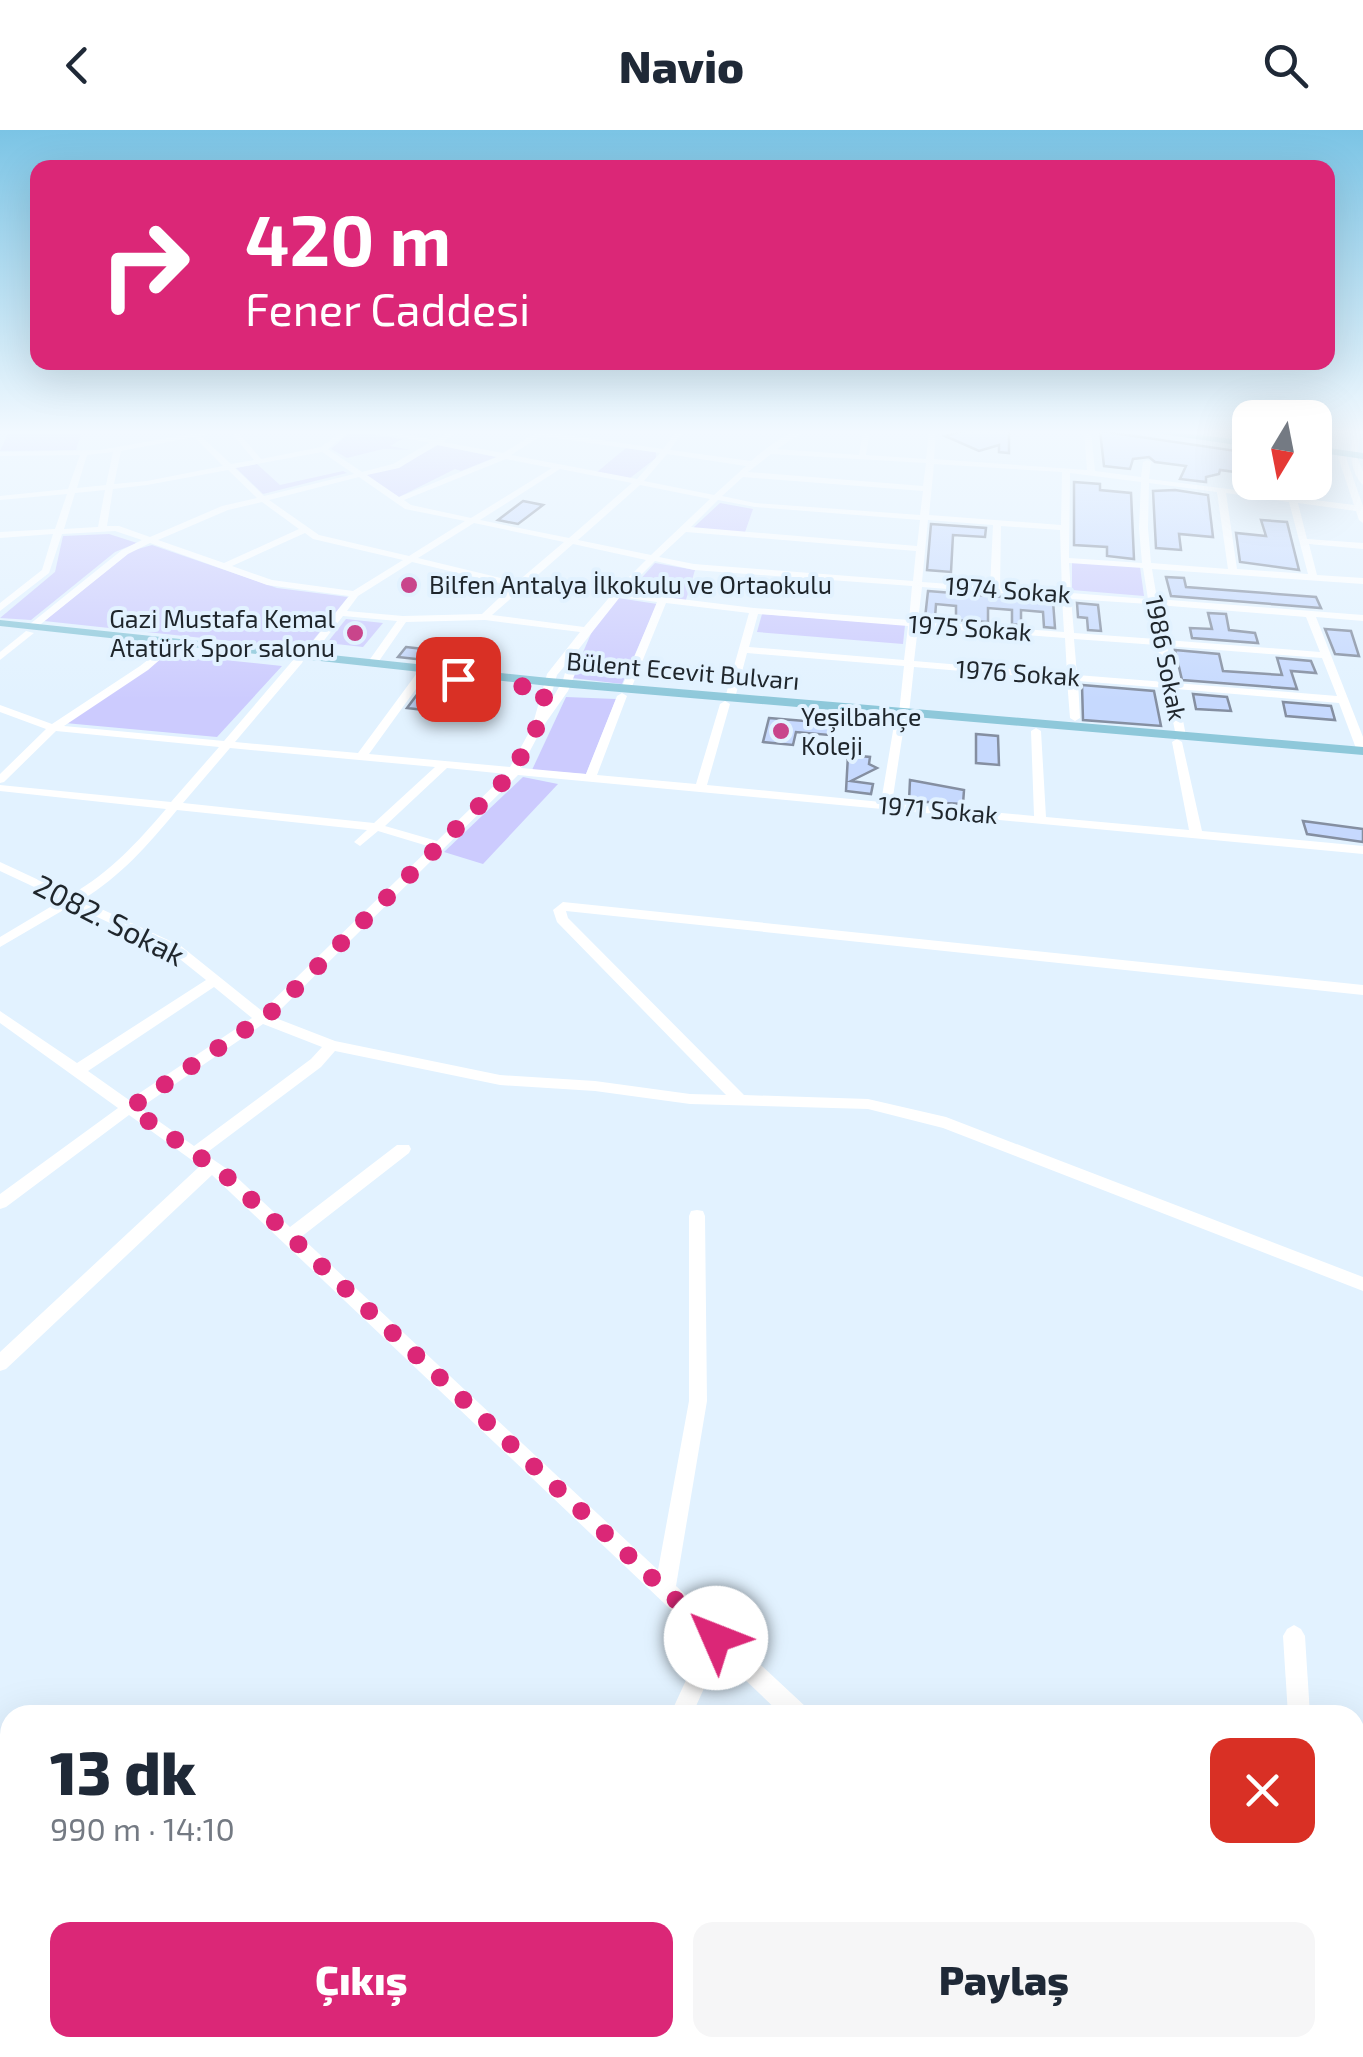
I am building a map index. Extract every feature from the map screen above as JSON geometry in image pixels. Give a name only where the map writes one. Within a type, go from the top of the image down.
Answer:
[{"type":"main road","name":"Bülent Ecevit Bulvarı","points":[[0,623],[165,649],[373,662],[564,687],[1363,754]]},
{"type":"main road","name":"Bülent Ecevit Bulvarı","points":[[0,630],[31,630],[303,658],[421,675],[548,685]]},
{"type":"main road","name":"Bülent Ecevit Bulvarı","points":[[902,716],[1036,731],[1179,739]]},
{"type":"street","points":[[0,608],[46,571],[62,521]]},
{"type":"street","points":[[102,528],[104,521]]},
{"type":"street","points":[[0,657],[125,552],[195,521]]},
{"type":"street","points":[[292,521],[316,537],[516,584]]},
{"type":"street","points":[[0,943],[73,900],[132,857],[355,594],[471,521]]},
{"type":"street","name":"1974 Sokak","points":[[477,521],[694,567],[1363,618]]},
{"type":"street","points":[[484,617],[516,584],[592,521]]},
{"type":"street","points":[[537,727],[548,685],[585,630],[691,521]]},
{"type":"street","points":[[886,806],[909,665],[923,521]]},
{"type":"street","points":[[977,521],[1064,528]]},
{"type":"street","points":[[1064,521],[1065,594],[1075,718]]},
{"type":"street","name":"1986 Sokak","points":[[1146,521],[1148,566],[1196,833]]},
{"type":"street","points":[[1226,521],[1233,572]]},
{"type":"street","points":[[1299,521],[1313,577]]},
{"type":"street","points":[[995,589],[997,522]]},
{"type":"street","points":[[0,535],[116,528],[270,582],[355,594]]},
{"type":"street","points":[[684,528],[920,549]]},
{"type":"street","points":[[223,567],[304,530]]},
{"type":"street","points":[[1305,542],[1363,546]]},
{"type":"street","points":[[1064,560],[1363,581]]},
{"type":"street","name":"1975 Sokak","points":[[616,594],[754,611],[1325,655]]},
{"type":"street","points":[[590,778],[662,602]]},
{"type":"street","points":[[701,788],[754,611]]},
{"type":"street","points":[[342,613],[403,618],[484,617],[585,630]]},
{"type":"street","points":[[1310,614],[1363,754]]},
{"type":"street","points":[[373,662],[403,618]]},
{"type":"street","points":[[0,784],[53,728],[144,668],[165,649]]},
{"type":"street","points":[[0,1203],[299,988],[512,773],[564,687],[575,657],[573,650]]},
{"type":"street","name":"1976 Sokak","points":[[742,650],[1342,700]]},
{"type":"street","points":[[361,758],[421,675]]},
{"type":"street","name":"1971 Sokak","points":[[0,708],[53,728],[1363,850]]},
{"type":"street","name":"1976 Sokak","points":[[1036,731],[1040,820]]},
{"type":"street","points":[[360,842],[443,766]]},
{"type":"street","points":[[0,784],[376,828],[438,845]]},
{"type":"street","name":"2082. Sokak","points":[[0,866],[176,949],[262,1018],[332,1046],[500,1080],[595,1086],[690,1099],[868,1104],[946,1122],[1363,1284]]},
{"type":"street","points":[[740,1100],[562,919],[559,910],[563,906],[1363,990]]},
{"type":"street","points":[[78,1070],[214,980]]},
{"type":"street","points":[[0,1016],[212,1165],[787,1705]]},
{"type":"street","points":[[195,1153],[316,1063],[332,1046]]},
{"type":"street","points":[[290,1236],[403,1149]]},
{"type":"street","points":[[0,1363],[212,1165]]},
{"type":"street","points":[[666,1590],[698,1400],[697,1216]]},
{"type":"street","points":[[1294,1636],[1298,1705]]},
{"type":"street","points":[[686,1705],[716,1638]]},
{"type":"shaded area","points":[[701,521],[749,521],[744,535],[693,528]]},
{"type":"shaded area","points":[[109,534],[137,543],[115,552],[31,620],[0,618],[55,572],[63,536]]},
{"type":"shaded area","points":[[152,545],[277,588],[348,597],[306,649],[44,621],[131,551]]},
{"type":"shaded area","points":[[1072,562],[1140,567],[1144,596],[1072,590]]},
{"type":"shaded area","points":[[655,563],[695,570],[685,603],[627,594]]},
{"type":"shaded area","points":[[618,598],[657,604],[622,684],[572,678],[596,622]]},
{"type":"shaded area","points":[[762,614],[905,625],[903,644],[757,632]]},
{"type":"shaded area","name":"Gazi Mustafa Kemal Atatürk Spor salonu","points":[[346,619],[383,623],[363,647],[327,643]]},
{"type":"shaded area","points":[[167,654],[282,666],[217,737],[65,723]]},
{"type":"shaded area","points":[[566,697],[616,699],[586,774],[532,770]]},
{"type":"shaded area","points":[[523,777],[558,784],[483,864],[444,852]]},
{"type":"building","points":[[1074,521],[1132,521],[1134,559],[1107,556],[1107,547],[1074,545]]},
{"type":"building","points":[[1155,521],[1211,521],[1213,537],[1179,534],[1181,550],[1156,548]]},
{"type":"building","points":[[1261,521],[1287,522],[1299,570],[1240,562],[1236,533],[1266,536]]},
{"type":"building","points":[[931,524],[986,528],[985,537],[953,535],[951,572],[927,570]]},
{"type":"building","points":[[1166,577],[1184,578],[1186,587],[1316,597],[1321,608],[1171,596]]},
{"type":"building","points":[[928,591],[1053,601],[1055,628],[1044,627],[1043,612],[1021,610],[1021,625],[1012,624],[1012,610],[988,608],[988,622],[956,620],[956,606],[936,604],[935,618],[925,618]]},
{"type":"building","points":[[1077,603],[1098,605],[1101,631],[1088,630],[1087,618],[1078,617]]},
{"type":"building","points":[[1208,613],[1226,614],[1229,630],[1255,633],[1258,643],[1192,638],[1190,628],[1212,629]]},
{"type":"building","points":[[1325,629],[1351,631],[1359,656],[1335,654]]},
{"type":"building","points":[[406,647],[459,653],[452,663],[398,657]]},
{"type":"building","points":[[1175,650],[1219,654],[1223,671],[1282,675],[1277,658],[1311,661],[1316,673],[1291,671],[1297,689],[1182,680]]},
{"type":"building","points":[[425,684],[466,688],[449,713],[407,708]]},
{"type":"building","points":[[1082,685],[1154,691],[1161,726],[1083,720]]},
{"type":"building","points":[[1193,694],[1227,697],[1231,711],[1196,709]]},
{"type":"building","points":[[1283,702],[1331,706],[1335,720],[1286,716]]},
{"type":"building","name":"Yeşilbahçe Koleji","points":[[769,718],[832,722],[829,735],[796,732],[793,745],[763,742]]},
{"type":"building","points":[[976,734],[998,736],[999,765],[976,763]]},
{"type":"building","points":[[848,755],[870,757],[869,764],[877,768],[851,781],[873,784],[871,794],[846,791]]},
{"type":"building","points":[[910,780],[964,790],[963,804],[909,801]]},
{"type":"building","points":[[1303,821],[1363,829],[1363,842],[1307,834]]},
{"type":"place","name":"Bilfen Antalya İlkokulu ve Ortaokulu","points":[[409,585]]},
{"type":"place","name":"Gazi Mustafa Kemal Atatürk Spor salonu","points":[[355,633]]},
{"type":"place","name":"Yeşilbahçe Koleji","points":[[781,731]]},
{"type":"route","points":[[458,679],[546,689],[537,727],[512,773],[274,1010],[130,1108],[224,1174],[716,1638]]}]
